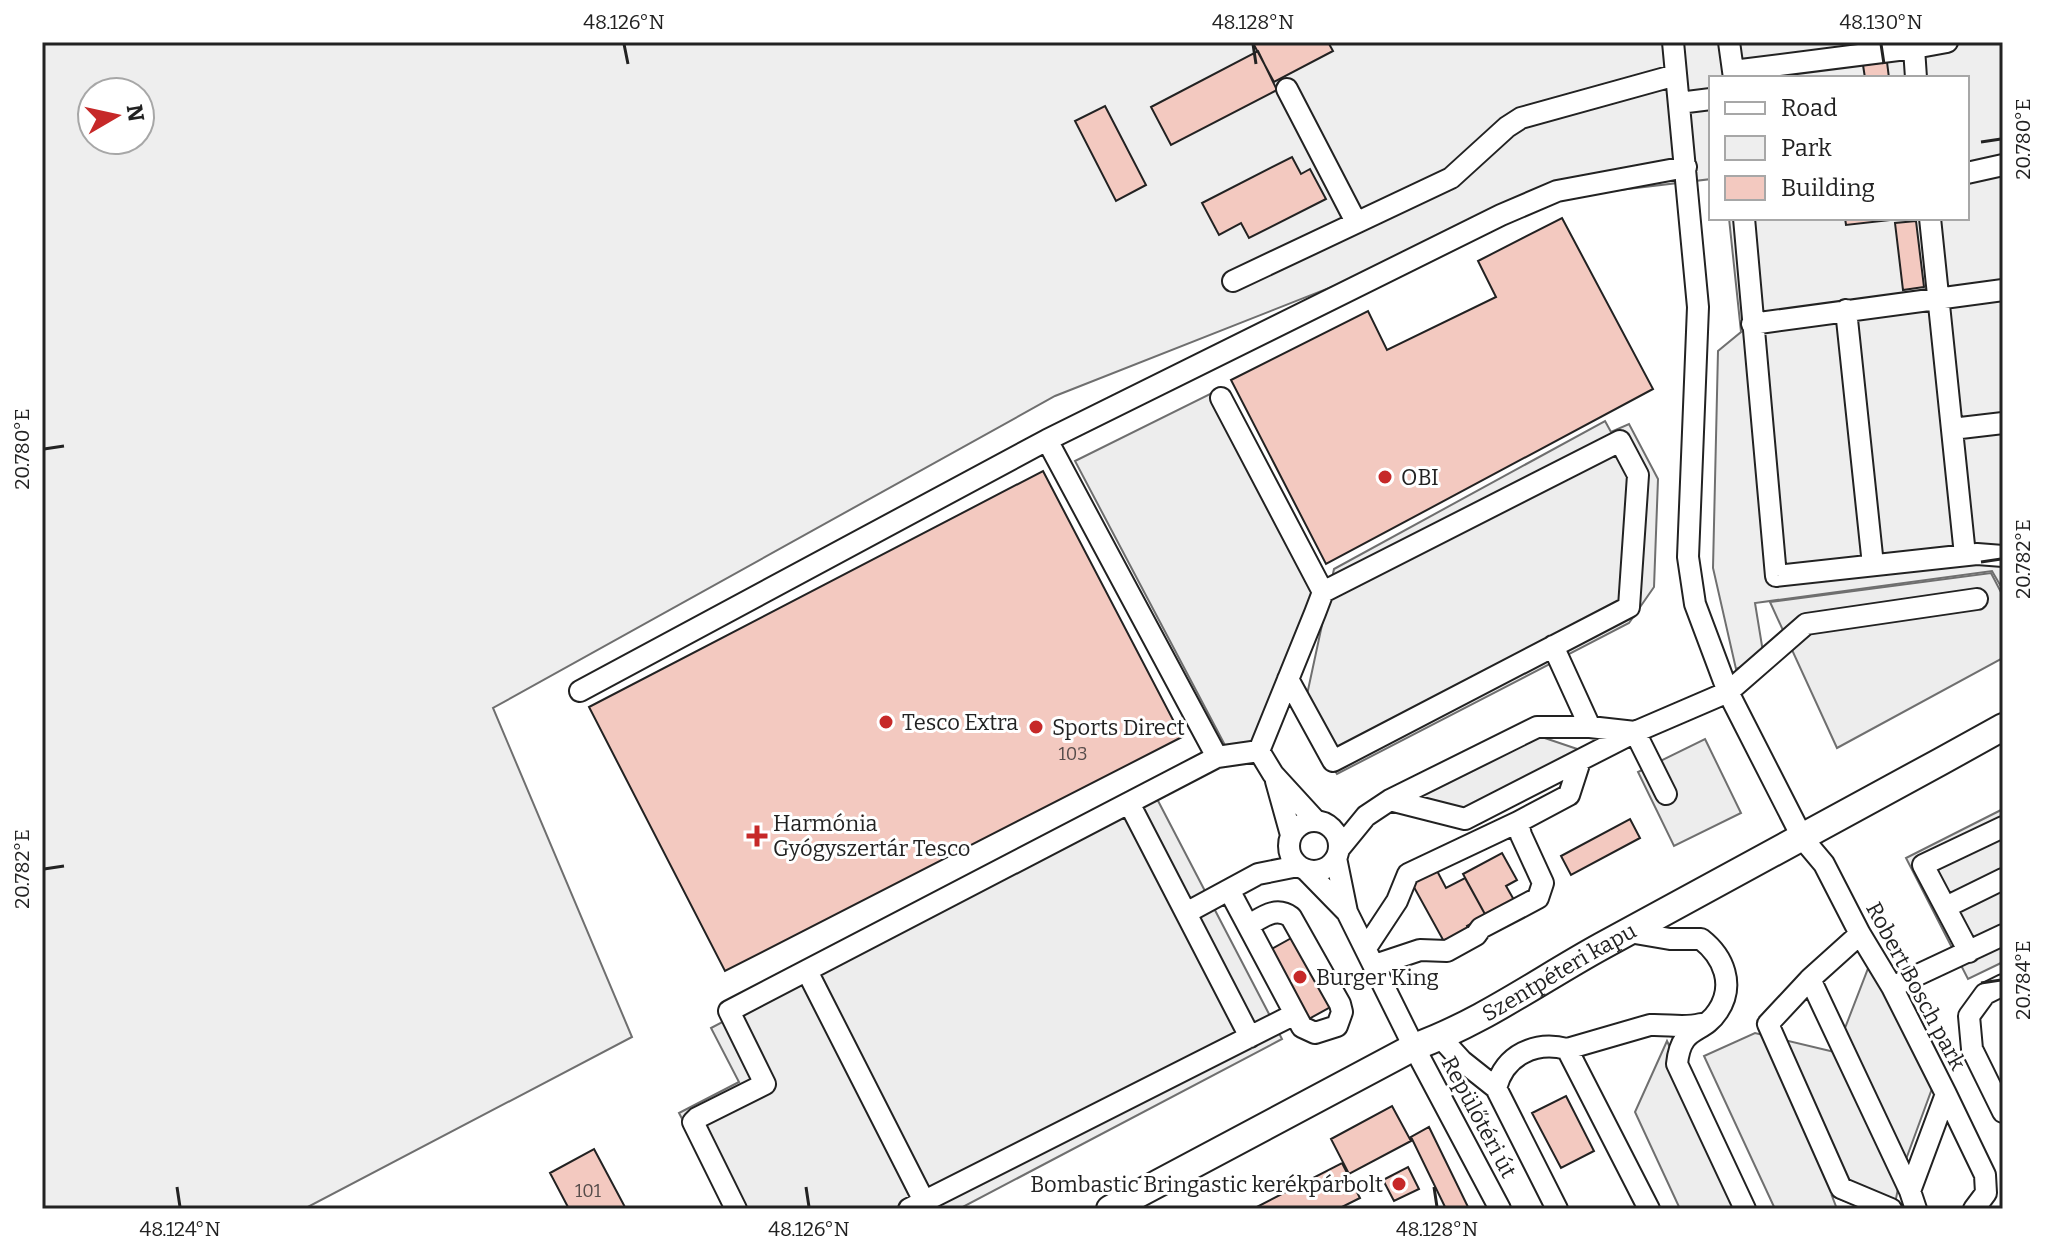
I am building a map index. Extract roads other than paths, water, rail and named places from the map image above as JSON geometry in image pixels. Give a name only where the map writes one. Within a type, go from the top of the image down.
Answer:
[{"type":"main road","name":"Szentpéteri kapu","points":[[1110,1209],[1414,1047],[1441,1038],[2003,727]]},
{"type":"street","name":"Robert Bosch park","points":[[1673,42],[1698,307],[1688,557],[1695,604],[1728,692],[1803,839],[1824,864],[1892,987],[1946,1094],[1913,1200]]},
{"type":"street","points":[[1729,42],[1733,74],[1947,42]]},
{"type":"street","points":[[1913,45],[1916,76]]},
{"type":"street","points":[[1233,281],[1451,178],[1521,118],[1676,75]]},
{"type":"street","points":[[1287,89],[1356,222]]},
{"type":"street","points":[[1679,103],[1709,99]]},
{"type":"street","points":[[1969,173],[2003,165]]},
{"type":"street","points":[[580,691],[1047,440],[1515,209],[1557,191],[1686,167]]},
{"type":"street","points":[[1744,220],[1776,576],[1965,555],[2003,556]]},
{"type":"street","points":[[1930,220],[1965,555]]},
{"type":"street","points":[[1752,324],[2003,290]]},
{"type":"street","points":[[1846,310],[1873,565]]},
{"type":"street","points":[[1221,398],[1323,592]]},
{"type":"street","points":[[1952,429],[2003,423]]},
{"type":"street","points":[[1047,440],[1217,757]]},
{"type":"street","points":[[1259,751],[1323,592],[1620,441],[1638,475],[1629,607],[1333,761],[1288,679]]},
{"type":"street","points":[[1390,800],[1465,819],[1635,732],[1728,692],[1806,624],[1977,599]]},
{"type":"street","points":[[1553,646],[1590,727]]},
{"type":"street","points":[[1258,874],[1302,868],[1325,869],[1366,816],[1390,800],[1537,727],[1590,727],[1635,732]]},
{"type":"street","points":[[1635,732],[1666,794]]},
{"type":"street","points":[[736,1209],[693,1122],[765,1084],[729,1011],[1217,757],[1259,751]]},
{"type":"street","points":[[1259,751],[1273,774],[1318,822],[1333,830],[1347,912]]},
{"type":"street","points":[[1370,957],[1408,874],[1569,795],[1580,761]]},
{"type":"street","points":[[1273,774],[1292,859],[1347,912]]},
{"type":"street","points":[[1129,803],[1250,1037]]},
{"type":"street","points":[[1186,913],[1258,874],[1301,824],[1366,816]]},
{"type":"street","points":[[1370,957],[1420,950],[1447,951],[1476,935],[1481,928],[1538,898],[1543,883],[1518,822]]},
{"type":"street","points":[[1969,952],[1923,865],[2003,827]]},
{"type":"street","points":[[1946,907],[2003,879]]},
{"type":"street","points":[[1229,890],[1302,1027],[1323,1033],[1337,1026],[1342,1012],[1340,1004],[1291,917],[1272,912],[1249,925]]},
{"type":"street","name":"Repülőtéri út","points":[[1347,912],[1500,1209]]},
{"type":"street","points":[[1629,932],[1670,939],[1701,939],[1722,961],[1727,976],[1717,1013],[1688,1034],[1679,1050],[1677,1064],[1745,1209]]},
{"type":"street","points":[[1860,934],[1810,979],[1768,1024],[1841,1188],[1891,1209]]},
{"type":"street","points":[[1892,987],[2003,935]]},
{"type":"street","points":[[807,971],[916,1205],[1295,1014]]},
{"type":"street","points":[[1810,979],[1913,1200]]},
{"type":"street","points":[[2003,985],[1985,994],[1969,1016],[1972,1049],[2003,1112]]},
{"type":"street","points":[[1496,1088],[1505,1067],[1527,1049],[1554,1045],[1567,1049],[1650,1025],[1685,1028],[1705,1023]]},
{"type":"street","points":[[1441,1038],[1462,1061],[1496,1088],[1557,1209]]},
{"type":"street","points":[[1567,1049],[1649,1209]]},
{"type":"street","points":[[1946,1094],[1985,1175],[1986,1193],[1974,1209]]},
{"type":"place","name":"OBI","points":[[1385,477]]},
{"type":"place","name":"Tesco Extra","points":[[886,722]]},
{"type":"place","name":"Sports Direct","points":[[1036,727]]},
{"type":"place","name":"Harmónia Gyógyszertár Tesco","points":[[757,836]]},
{"type":"place","name":"Burger King","points":[[1300,977]]},
{"type":"place","name":"Bombastic Bringastic kerékpárbolt","points":[[1399,1184]]}]
